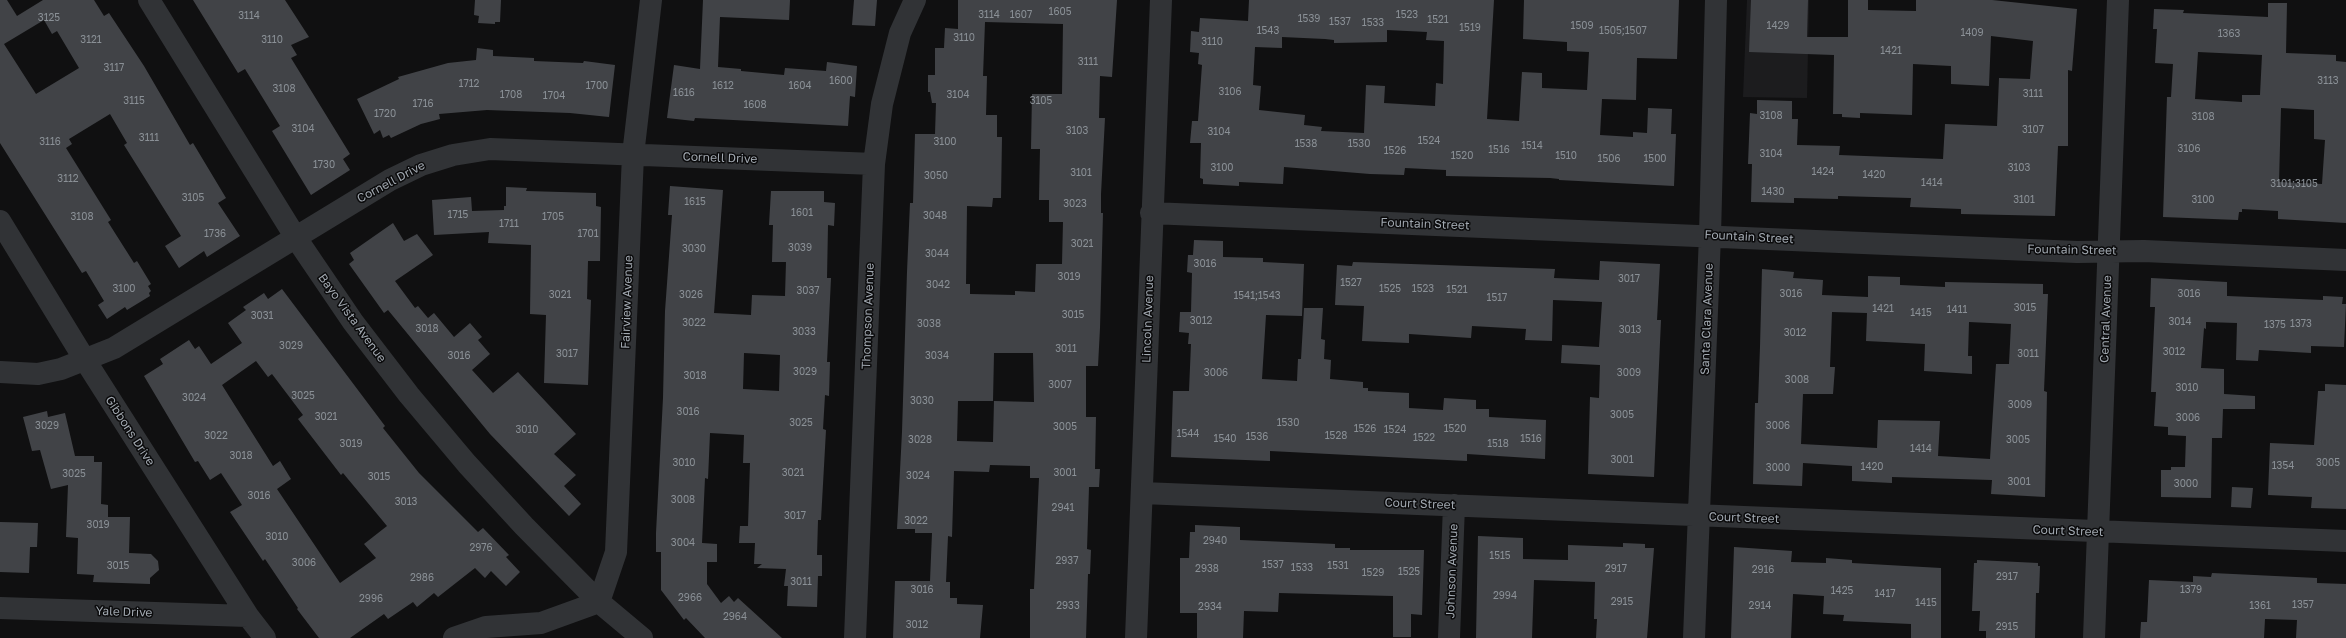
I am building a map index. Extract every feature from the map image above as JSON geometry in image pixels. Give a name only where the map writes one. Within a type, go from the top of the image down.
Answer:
[{"type":"street","name":"Bayo Vista Avenue","points":[[149,0],[296,238],[353,322],[408,395],[467,464],[524,526],[599,602],[642,638]]},
{"type":"street","name":"Fairview Avenue","points":[[599,602],[616,552],[633,155],[651,0]]},
{"type":"street","name":"Thompson Avenue","points":[[855,638],[874,164],[882,104],[900,33],[915,0]]},
{"type":"street","name":"Lincoln Avenue","points":[[1136,638],[1151,213],[1161,0]]},
{"type":"street","name":"Santa Clara Avenue","points":[[1694,638],[1710,235],[1716,0]]},
{"type":"street","name":"Central Avenue","points":[[2094,638],[2118,0]]},
{"type":"street","name":"Cornell Drive","points":[[0,372],[38,374],[85,360],[114,348],[390,180],[421,165],[453,155],[490,149],[874,164]]},
{"type":"street","name":"Fountain Street","points":[[1151,213],[2346,260]]},
{"type":"street","name":"Gibbons Drive","points":[[0,221],[85,360],[248,616],[265,638]]},
{"type":"street","name":"Court Street","points":[[1142,493],[2346,541]]},
{"type":"street","name":"Johnson Avenue","points":[[1449,638],[1454,505]]},
{"type":"street","points":[[454,638],[486,627],[542,622],[599,602]]},
{"type":"street","name":"Yale Drive","points":[[0,608],[248,616]]},
{"type":"shaded area","points":[[1747,0],[1809,0],[1807,98],[1743,97]]},
{"type":"building","points":[[0,0],[7,0],[17,16],[43,0],[94,0],[104,16],[109,13],[144,66],[190,145],[193,143],[226,198],[218,203],[240,236],[207,257],[204,251],[179,268],[165,246],[181,236],[124,145],[127,143],[110,114],[69,139],[72,144],[66,148],[111,220],[108,222],[134,263],[137,261],[151,284],[148,286],[151,291],[149,293],[150,296],[127,310],[125,307],[107,319],[98,305],[104,301],[86,271],[82,273],[0,143]],"holes":[[[44,20],[52,34],[57,31],[79,68],[36,94],[4,44]]]},
{"type":"building","points":[[193,0],[285,0],[309,37],[291,45],[297,55],[291,58],[350,154],[343,159],[350,170],[311,195],[272,131],[280,126],[245,69],[238,73]]},
{"type":"building","points":[[475,0],[501,0],[500,22],[495,22],[495,24],[478,23],[479,16],[474,15]]},
{"type":"building","points":[[703,0],[790,0],[789,20],[720,17],[718,67],[741,69],[741,71],[784,75],[785,68],[826,71],[827,62],[857,66],[855,97],[850,96],[848,126],[695,118],[694,121],[667,118],[674,65],[700,69]]},
{"type":"building","points":[[854,0],[877,0],[875,26],[852,25]]},
{"type":"building","points":[[958,0],[1117,0],[1112,77],[1100,76],[1099,118],[1105,118],[1101,194],[1101,213],[1103,213],[1100,328],[1098,366],[1086,366],[1086,417],[1096,417],[1095,469],[1100,469],[1099,487],[1089,487],[1087,549],[1091,550],[1090,574],[1088,574],[1086,638],[1030,638],[1030,589],[1034,589],[1039,478],[1030,478],[1030,466],[990,465],[989,472],[954,471],[952,537],[948,536],[946,582],[950,582],[950,598],[957,598],[957,604],[983,605],[980,638],[893,638],[895,581],[930,581],[932,533],[915,533],[915,529],[897,529],[910,203],[913,203],[915,134],[935,134],[936,103],[932,103],[930,92],[928,92],[928,75],[935,75],[935,48],[944,48],[945,28],[958,29]],"holes":[[[985,22],[1063,24],[1062,94],[1032,94],[1031,149],[1040,149],[1039,200],[1049,200],[1049,222],[1063,222],[1062,264],[1036,264],[1035,292],[1015,291],[1015,295],[970,294],[970,284],[966,284],[967,206],[992,207],[993,198],[1001,198],[1002,137],[997,137],[997,115],[986,115],[987,76],[983,76]],[[994,353],[1033,353],[1034,402],[994,401],[993,442],[957,441],[958,401],[993,401]]]},
{"type":"building","points":[[1249,0],[1494,0],[1487,119],[1519,121],[1522,72],[1542,73],[1542,88],[1587,90],[1589,52],[1567,51],[1567,42],[1523,39],[1524,0],[1679,0],[1677,59],[1637,58],[1636,100],[1602,99],[1600,135],[1633,137],[1633,132],[1647,133],[1648,108],[1672,109],[1671,134],[1676,134],[1674,186],[1559,180],[1550,178],[1446,176],[1446,170],[1405,168],[1404,175],[1370,174],[1284,167],[1283,184],[1239,182],[1239,186],[1203,184],[1203,179],[1200,178],[1201,143],[1190,143],[1192,121],[1198,121],[1202,65],[1198,64],[1199,53],[1190,52],[1191,31],[1199,32],[1200,18],[1248,21]],"holes":[[[1387,30],[1427,32],[1426,40],[1444,41],[1443,84],[1436,83],[1435,106],[1384,103],[1385,86],[1366,85],[1364,133],[1321,131],[1322,127],[1304,125],[1305,115],[1259,110],[1261,86],[1253,85],[1255,47],[1282,48],[1282,37],[1334,40],[1334,43],[1387,42]]]},
{"type":"building","points":[[1751,0],[1808,0],[1807,37],[1848,37],[1848,0],[1868,0],[1868,10],[1916,11],[1916,0],[1992,0],[2077,9],[2072,71],[2068,70],[2068,146],[2058,146],[2055,216],[1961,214],[1961,209],[1910,207],[1911,198],[1838,196],[1838,199],[1794,198],[1794,203],[1751,202],[1752,164],[1748,164],[1750,113],[1757,114],[1757,100],[1792,101],[1792,119],[1798,119],[1797,145],[1840,146],[1839,155],[1943,159],[1945,124],[1997,126],[1999,78],[2030,79],[2033,41],[1991,36],[1989,86],[1951,84],[1951,66],[1913,64],[1912,115],[1860,113],[1860,118],[1842,117],[1842,114],[1833,114],[1834,55],[1749,52]]},
{"type":"building","points":[[2268,3],[2287,3],[2286,53],[2336,55],[2336,61],[2346,62],[2346,223],[2278,219],[2278,211],[2242,209],[2242,212],[2239,212],[2238,220],[2163,217],[2167,97],[2171,97],[2173,64],[2155,63],[2157,29],[2153,29],[2154,9],[2184,10],[2183,13],[2268,17]],"holes":[[[2198,52],[2262,55],[2260,95],[2242,95],[2242,102],[2195,99]],[[2281,108],[2314,110],[2314,139],[2325,140],[2322,184],[2279,182]]]},
{"type":"building","points":[[477,48],[493,50],[493,56],[534,58],[534,61],[583,63],[584,61],[615,65],[609,117],[570,113],[487,110],[439,114],[440,119],[421,124],[391,138],[389,135],[383,138],[380,130],[374,134],[357,99],[399,79],[398,77],[448,63],[476,60]]},
{"type":"building","points":[[670,186],[723,190],[714,313],[751,315],[752,295],[785,296],[786,262],[772,262],[773,225],[769,225],[771,191],[824,191],[824,202],[835,203],[834,226],[828,225],[827,278],[831,278],[827,362],[830,362],[829,396],[825,395],[823,429],[826,430],[821,520],[818,520],[817,555],[822,555],[822,576],[818,576],[817,607],[787,606],[788,586],[784,586],[786,569],[757,568],[762,564],[754,564],[755,543],[739,543],[740,526],[748,526],[750,463],[743,463],[744,435],[710,433],[708,479],[705,478],[702,543],[717,544],[717,562],[707,562],[707,584],[721,603],[729,596],[734,602],[738,598],[782,638],[705,638],[686,618],[684,620],[661,590],[661,552],[656,552],[656,533],[663,398],[665,311],[672,215],[668,215]],"holes":[[[744,353],[780,355],[779,391],[743,389]]]},
{"type":"building","points":[[506,187],[527,188],[526,191],[596,193],[596,206],[601,207],[600,261],[588,261],[587,299],[591,300],[588,385],[544,383],[546,315],[530,314],[531,245],[488,243],[489,232],[434,235],[432,200],[471,197],[472,211],[504,210],[504,206],[506,206]]},
{"type":"building","points":[[393,223],[404,241],[417,234],[433,255],[395,281],[415,308],[418,306],[428,318],[434,313],[454,337],[470,323],[482,337],[478,340],[490,354],[472,370],[493,393],[518,372],[576,434],[554,454],[576,475],[564,486],[581,504],[569,516],[490,434],[388,310],[384,313],[349,264],[354,260],[350,253]]},
{"type":"building","points":[[1194,240],[1223,241],[1223,257],[1263,258],[1263,262],[1304,264],[1302,316],[1266,315],[1262,379],[1297,381],[1298,359],[1301,359],[1304,308],[1323,308],[1321,339],[1325,340],[1324,359],[1331,360],[1330,379],[1363,382],[1363,388],[1368,388],[1368,391],[1409,393],[1409,408],[1443,410],[1444,398],[1476,400],[1476,409],[1489,409],[1489,417],[1546,420],[1545,459],[1467,454],[1467,461],[1270,451],[1270,461],[1171,457],[1173,391],[1189,391],[1191,344],[1188,344],[1189,333],[1179,332],[1180,312],[1191,312],[1192,273],[1187,272],[1188,255],[1193,255]]},
{"type":"building","points":[[1600,261],[1660,264],[1657,320],[1661,320],[1654,477],[1588,474],[1590,397],[1599,398],[1600,365],[1561,363],[1562,345],[1599,347],[1602,302],[1553,300],[1552,341],[1525,340],[1526,329],[1472,326],[1471,338],[1409,334],[1409,343],[1362,341],[1364,306],[1335,305],[1337,265],[1352,266],[1353,262],[1555,269],[1554,278],[1599,280]]},
{"type":"building","points":[[1762,269],[1794,272],[1793,278],[1823,280],[1822,295],[1868,297],[1868,276],[1900,277],[1900,285],[1945,287],[1945,282],[2043,284],[2043,294],[2048,294],[2044,391],[2047,392],[2045,497],[1991,494],[1992,480],[1892,477],[1892,483],[1852,481],[1852,466],[1803,463],[1802,486],[1753,484],[1755,403],[1758,403]],"holes":[[[1832,312],[1867,313],[1866,341],[1925,344],[1924,371],[1972,374],[1972,356],[1968,356],[1969,322],[2011,324],[2009,364],[1996,364],[1990,459],[1938,456],[1940,421],[1878,420],[1877,448],[1801,444],[1803,394],[1833,394],[1835,367],[1830,367]]]},
{"type":"building","points":[[2151,278],[2227,282],[2227,296],[2323,300],[2323,296],[2343,297],[2342,304],[2346,304],[2344,347],[2311,346],[2311,353],[2259,350],[2258,361],[2236,360],[2237,323],[2206,322],[2206,329],[2204,328],[2201,368],[2224,369],[2224,394],[2255,396],[2255,409],[2223,409],[2222,438],[2212,438],[2211,498],[2161,497],[2161,470],[2171,470],[2171,467],[2185,467],[2186,436],[2168,435],[2168,427],[2154,426],[2156,392],[2151,392],[2155,307],[2150,307]]},
{"type":"building","points":[[282,289],[385,426],[383,428],[419,473],[478,532],[483,528],[509,555],[506,557],[520,572],[506,586],[491,571],[485,578],[475,568],[438,597],[434,593],[417,607],[413,602],[388,619],[384,614],[350,638],[319,638],[297,609],[298,608],[265,559],[263,561],[230,512],[242,505],[221,473],[210,480],[198,461],[195,462],[144,376],[163,364],[160,359],[189,340],[195,349],[199,346],[211,364],[242,343],[228,323],[246,310],[243,307],[264,293],[268,299]],"holes":[[[256,361],[268,377],[272,374],[303,415],[298,419],[341,475],[343,473],[387,526],[364,544],[376,558],[340,583],[277,489],[291,479],[280,461],[273,466],[222,385]]]},
{"type":"building","points":[[2325,384],[2346,385],[2346,509],[2311,508],[2312,497],[2268,495],[2270,443],[2314,445],[2318,391],[2325,391]]},
{"type":"building","points":[[47,411],[48,417],[65,413],[75,456],[94,456],[94,462],[102,462],[101,504],[108,505],[108,517],[130,517],[129,553],[151,554],[158,561],[159,570],[150,578],[150,584],[93,582],[94,575],[77,574],[78,538],[66,537],[68,485],[51,489],[40,450],[32,451],[23,417]]},
{"type":"building","points":[[2232,487],[2253,488],[2251,508],[2231,507]]},
{"type":"building","points":[[0,522],[38,523],[37,547],[30,547],[29,573],[0,572]]},
{"type":"building","points":[[1195,525],[1240,527],[1240,540],[1335,544],[1335,548],[1350,548],[1350,550],[1424,550],[1422,615],[1411,614],[1411,637],[1393,637],[1393,596],[1279,593],[1278,612],[1244,611],[1243,638],[1197,638],[1197,613],[1180,613],[1180,558],[1189,558],[1190,532],[1195,532]]},
{"type":"building","points":[[1478,536],[1523,538],[1523,559],[1568,560],[1568,545],[1623,547],[1623,543],[1645,544],[1645,548],[1654,548],[1647,638],[1596,638],[1597,619],[1594,619],[1595,582],[1534,580],[1532,638],[1476,638]]},
{"type":"building","points":[[1734,547],[1792,551],[1791,562],[1826,563],[1826,558],[1852,560],[1852,563],[1941,568],[1941,638],[1911,638],[1911,624],[1843,621],[1844,615],[1823,614],[1824,596],[1793,594],[1791,638],[1731,638]]},
{"type":"building","points":[[1977,560],[2038,563],[2038,566],[2040,566],[2039,593],[2036,593],[2035,638],[1986,638],[1986,631],[1979,631],[1980,611],[1972,611],[1974,563],[1977,563]]},
{"type":"building","points":[[2212,573],[2317,578],[2317,583],[2346,584],[2346,638],[2296,638],[2297,620],[2265,619],[2264,638],[2140,638],[2141,622],[2147,622],[2149,580],[2193,582],[2193,576],[2211,577]]}]
